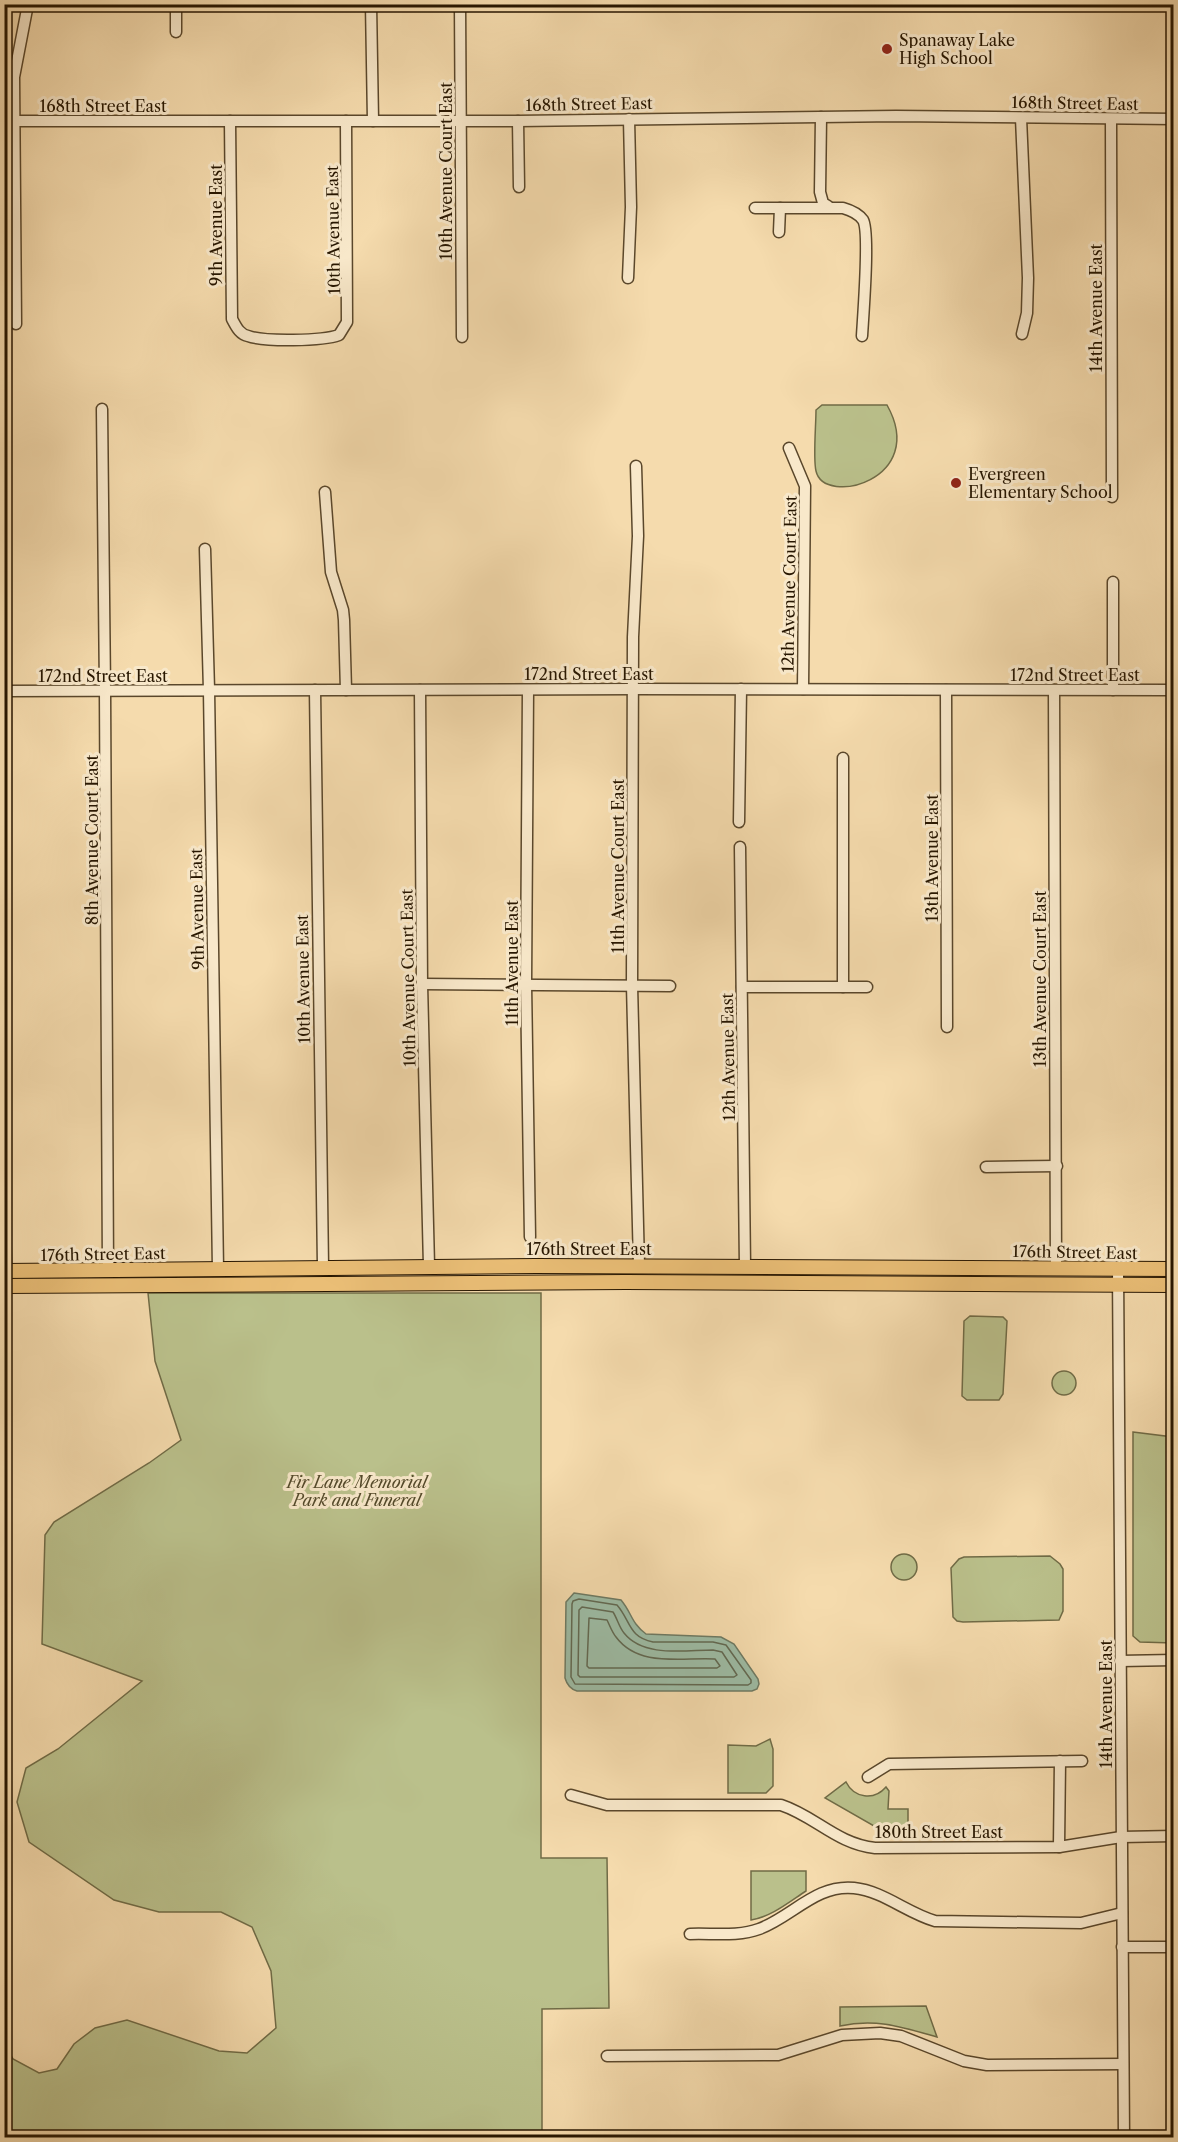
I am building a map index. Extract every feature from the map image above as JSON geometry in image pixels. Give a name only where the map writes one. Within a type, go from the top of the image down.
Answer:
[{"type":"main road","name":"176th Street East","points":[[5,1272],[429,1266],[1173,1269]]},
{"type":"main road","points":[[557,1282],[571,1274],[630,1273],[639,1266]]},
{"type":"main road","points":[[940,1283],[956,1277],[1047,1275],[1053,1273],[1056,1268]]},
{"type":"main road","points":[[37,1286],[48,1278],[100,1277],[108,1272]]},
{"type":"main road","name":"176th Street East","points":[[4,1286],[557,1282],[1173,1285]]},
{"type":"street","points":[[16,324],[10,121],[14,77],[28,4]]},
{"type":"street","points":[[176,4],[176,32]]},
{"type":"street","points":[[371,4],[373,121]]},
{"type":"street","name":"10th Avenue Court East","points":[[460,4],[462,337]]},
{"type":"street","points":[[821,117],[820,192],[823,203],[828,206]]},
{"type":"street","name":"168th Street East","points":[[10,121],[518,121],[821,117],[1173,119]]},
{"type":"street","points":[[628,278],[631,207],[629,118]]},
{"type":"street","points":[[1021,118],[1028,278],[1027,313],[1022,334]]},
{"type":"street","name":"14th Avenue East","points":[[1111,119],[1112,497]]},
{"type":"street","name":"9th Avenue East","points":[[230,121],[231,312],[237,328],[247,336],[259,339],[316,339],[339,335]]},
{"type":"street","name":"10th Avenue East","points":[[339,335],[345,327],[349,309],[346,121]]},
{"type":"street","points":[[518,121],[519,187]]},
{"type":"street","points":[[754,208],[828,206],[850,210],[862,219],[865,226],[862,336]]},
{"type":"street","points":[[779,232],[780,208]]},
{"type":"street","name":"8th Avenue Court East","points":[[102,409],[108,1272]]},
{"type":"street","name":"12th Avenue Court East","points":[[789,448],[805,486],[803,689]]},
{"type":"street","name":"11th Avenue Court East","points":[[636,466],[638,536],[633,637],[633,985],[639,1266]]},
{"type":"street","points":[[325,492],[331,572],[343,610],[346,690]]},
{"type":"street","name":"9th Avenue East","points":[[205,549],[218,1269]]},
{"type":"street","points":[[1113,582],[1113,690]]},
{"type":"street","points":[[739,822],[741,689]]},
{"type":"street","name":"10th Avenue East","points":[[315,690],[323,1267]]},
{"type":"street","name":"10th Avenue Court East","points":[[420,690],[422,984],[429,1266]]},
{"type":"street","name":"11th Avenue East","points":[[528,690],[526,984],[530,1237]]},
{"type":"street","name":"13th Avenue East","points":[[946,690],[947,1027]]},
{"type":"street","name":"13th Avenue Court East","points":[[1054,690],[1056,1268]]},
{"type":"street","name":"172nd Street East","points":[[4,691],[1173,690]]},
{"type":"street","points":[[843,758],[843,987]]},
{"type":"street","name":"12th Avenue East","points":[[740,847],[745,1267]]},
{"type":"street","points":[[422,984],[670,986]]},
{"type":"street","points":[[742,987],[867,987]]},
{"type":"street","points":[[986,1167],[1057,1166]]},
{"type":"street","points":[[4,1174],[5,1272]]},
{"type":"street","name":"14th Avenue East","points":[[1118,1270],[1124,2138]]},
{"type":"street","points":[[1120,1661],[1173,1660]]},
{"type":"street","points":[[1059,1847],[1060,1761]]},
{"type":"street","points":[[868,1777],[889,1764],[1082,1761]]},
{"type":"street","name":"180th Street East","points":[[571,1795],[607,1805],[781,1806],[801,1814],[840,1838],[862,1847],[1059,1847],[1121,1837],[1173,1836]]},
{"type":"street","points":[[690,1934],[744,1933],[757,1929],[774,1922],[819,1894],[836,1888],[853,1888],[883,1896],[920,1917],[934,1921],[1081,1923],[1122,1913]]},
{"type":"street","points":[[1122,1947],[1173,1947]]},
{"type":"street","points":[[607,2056],[778,2055],[842,2035],[871,2033],[901,2036],[964,2061],[987,2065],[1123,2064]]},
{"type":"green space","points":[[822,405],[887,405],[896,431],[895,452],[885,468],[870,480],[853,486],[836,486],[823,482],[816,471],[815,459],[816,410]]},
{"type":"green space","name":"Fir Lane Memorial Park and Funeral","points":[[148,1293],[541,1293],[541,1858],[607,1858],[609,2008],[542,2009],[542,2137],[5,2137],[5,2046],[13,2059],[39,2073],[57,2069],[74,2044],[95,2028],[127,2020],[219,2051],[247,2053],[276,2028],[271,1971],[252,1927],[221,1912],[159,1912],[114,1900],[29,1842],[17,1802],[26,1768],[58,1749],[142,1681],[42,1644],[45,1535],[54,1522],[149,1463],[181,1440],[155,1361]]},
{"type":"green space","points":[[970,1316],[1003,1317],[1007,1321],[1003,1394],[999,1400],[967,1400],[962,1396],[964,1321]]},
{"type":"green space","points":[[1064,1371],[1073,1374],[1076,1383],[1073,1392],[1064,1395],[1055,1392],[1052,1383],[1055,1374]]},
{"type":"green space","points":[[1133,1432],[1173,1437],[1173,1643],[1140,1642],[1133,1636]]},
{"type":"green space","points":[[904,1554],[913,1558],[917,1567],[913,1576],[904,1580],[895,1576],[891,1567],[895,1558]]},
{"type":"green space","points":[[1050,1556],[1063,1569],[1063,1611],[1059,1620],[963,1622],[953,1617],[951,1568],[959,1559],[964,1557]]},
{"type":"green space","points":[[770,1739],[773,1749],[773,1786],[766,1793],[728,1793],[728,1745],[756,1746]]},
{"type":"green space","points":[[846,1782],[854,1792],[864,1796],[876,1794],[886,1787],[889,1791],[888,1809],[908,1809],[908,1836],[888,1834],[825,1798]]},
{"type":"green space","points":[[751,1871],[806,1871],[806,1891],[773,1912],[751,1920]]},
{"type":"green space","points":[[926,2006],[937,2037],[877,2023],[840,2026],[840,2007]]},
{"type":"water","points":[[574,1593],[621,1600],[637,1626],[646,1634],[721,1637],[734,1644],[758,1679],[757,1689],[752,1691],[577,1691],[572,1689],[565,1678],[566,1602]]},
{"type":"place","name":"Spanaway Lake High School","points":[[887,49]]},
{"type":"place","name":"Evergreen Elementary School","points":[[956,483]]}]
